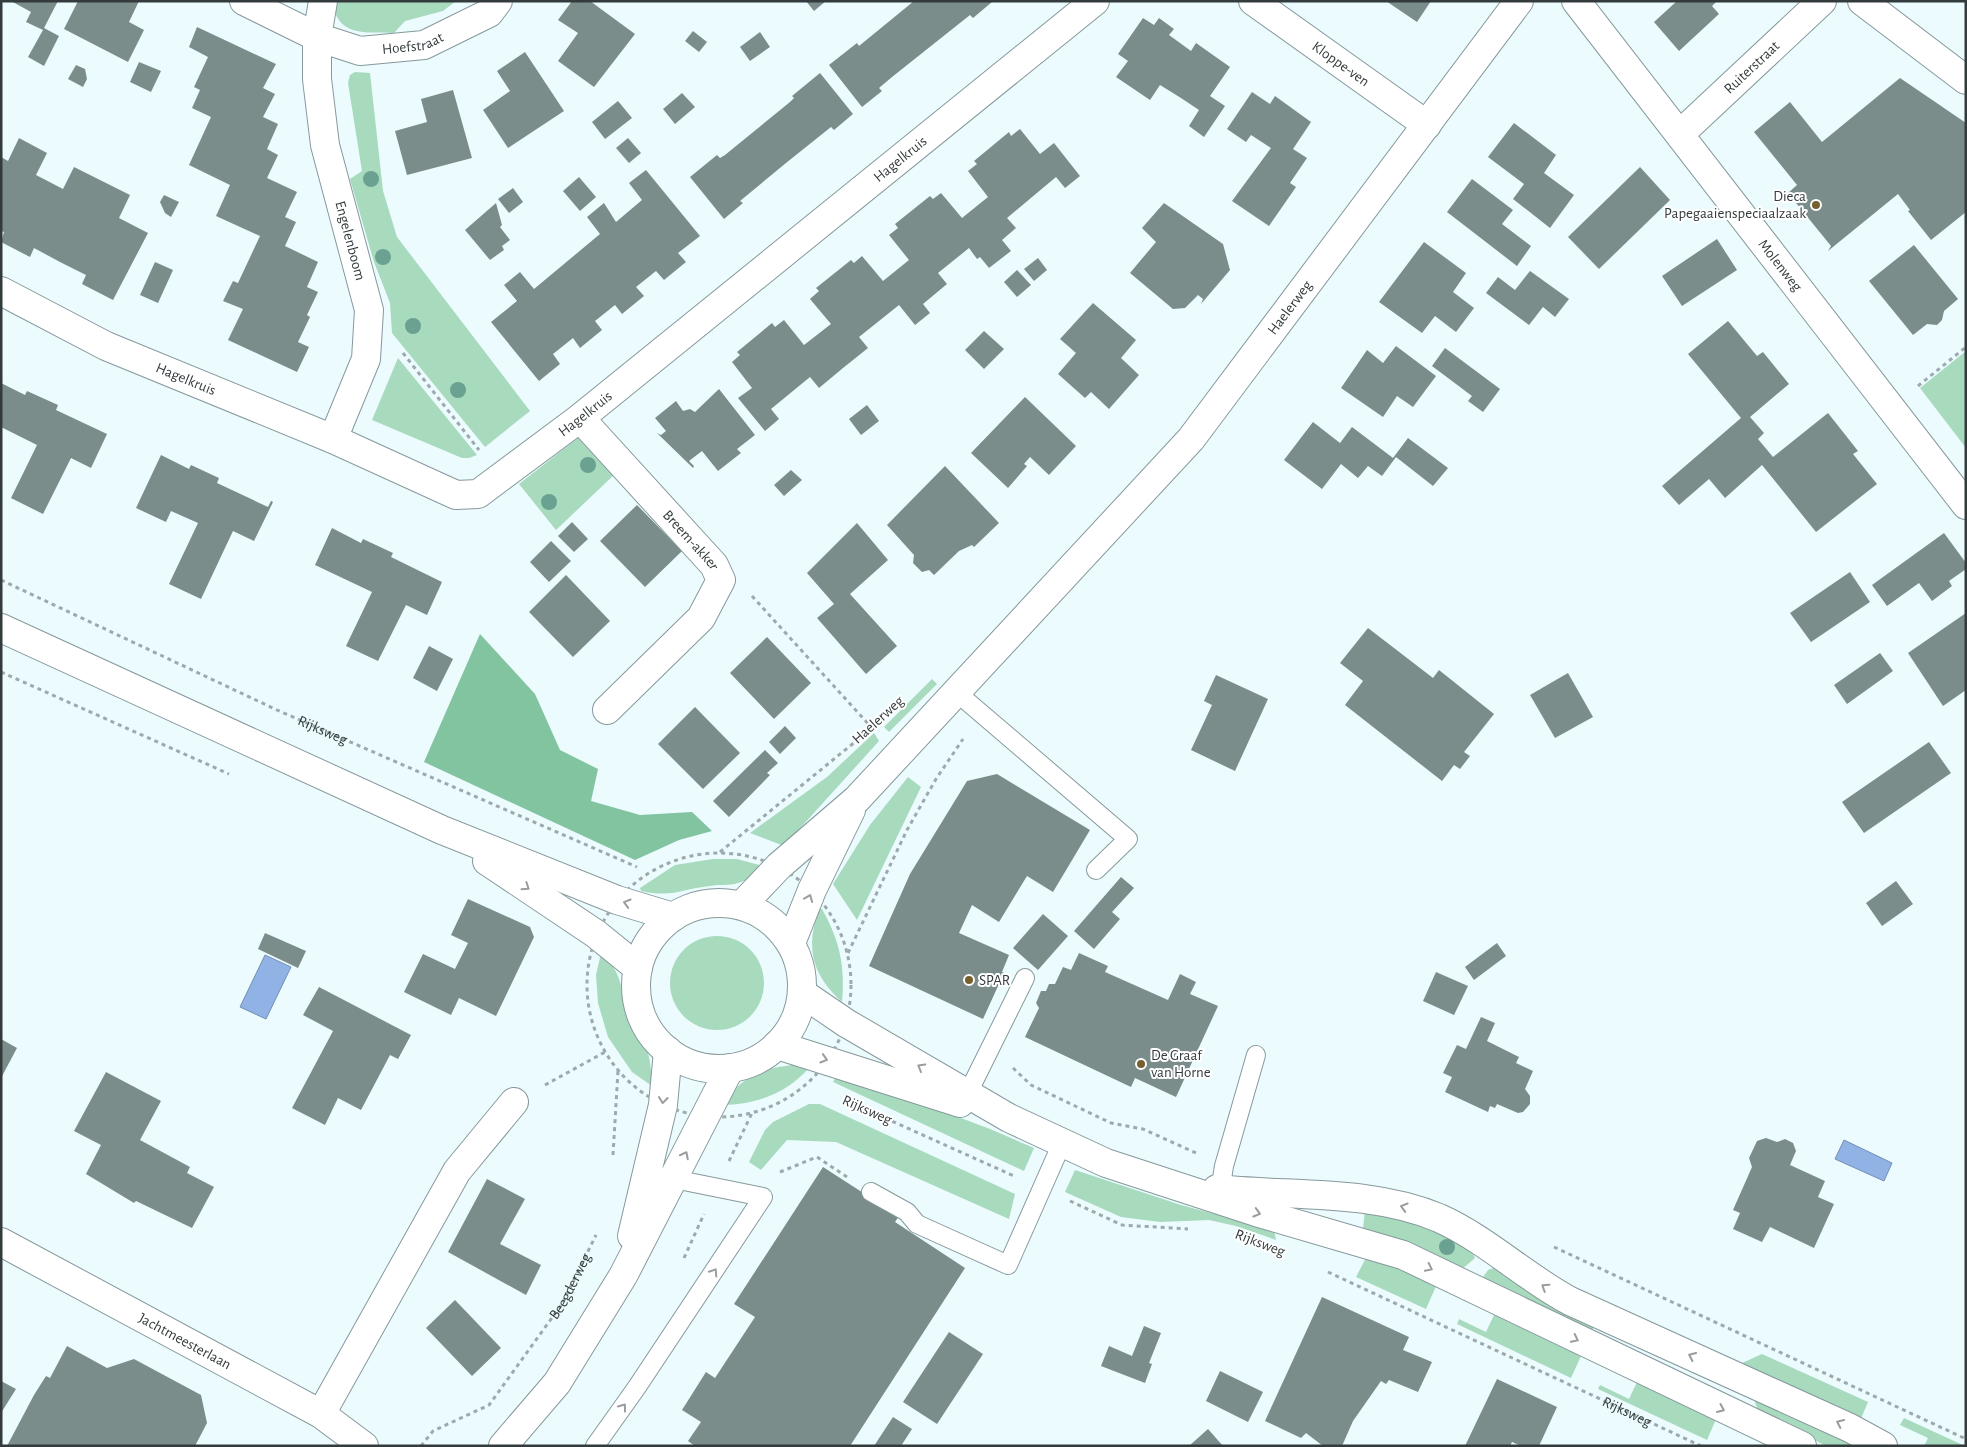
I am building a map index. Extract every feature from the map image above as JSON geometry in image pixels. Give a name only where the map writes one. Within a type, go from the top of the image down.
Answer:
[{"type":"street","name":"Hoefstraat","points":[[244,1],[317,37],[360,51],[424,45],[489,13],[498,1]]},
{"type":"street","points":[[317,37],[322,1]]},
{"type":"street","name":"Hagelkruis","points":[[1,291],[106,346],[333,439],[456,495],[478,494],[580,418],[1095,1]]},
{"type":"street","name":"Kloppe-ven","points":[[1253,1],[1427,125]]},
{"type":"street","name":"Haelerweg","points":[[742,905],[779,866],[857,799],[955,691],[1044,599],[1191,439],[1518,1]]},
{"type":"street","name":"Molenweg","points":[[1576,1],[1966,505]]},
{"type":"street","name":"Ruiterstraat","points":[[1680,134],[1822,1]]},
{"type":"street","points":[[1862,1],[1966,80]]},
{"type":"street","name":"Engelenboom","points":[[317,37],[317,79],[325,145],[369,310],[366,359],[333,439]]},
{"type":"street","name":"Breem-akker","points":[[580,418],[714,565],[721,580],[701,618],[608,710]]},
{"type":"street","points":[[1,628],[442,830],[617,900],[673,917]]},
{"type":"street","name":"Haelerweg","points":[[791,943],[812,890],[857,799]]},
{"type":"street","points":[[442,830],[596,934],[638,968]]},
{"type":"street","points":[[705,903],[742,905],[770,920],[791,943],[800,967],[802,993],[794,1022],[777,1045],[755,1061],[730,1068],[697,1066],[668,1051],[649,1030],[638,1003],[636,986],[638,968],[648,942],[659,928],[673,917],[705,903]]},
{"type":"street","name":"Rijksweg","points":[[802,993],[965,1099]]},
{"type":"street","name":"Rijksweg","points":[[777,1045],[965,1099],[1106,1163],[1161,1182],[1221,1185],[1353,1198],[1398,1205],[1439,1218],[1474,1238],[1547,1289],[1570,1301],[1841,1424],[1883,1446]]},
{"type":"street","points":[[660,1176],[663,1105],[668,1051]]},
{"type":"street","points":[[504,1446],[557,1383],[623,1276],[660,1176],[704,1116],[730,1068]]},
{"type":"street","points":[[320,1414],[457,1171],[514,1102]]},
{"type":"street","name":"Rijksweg","points":[[1221,1185],[1403,1255],[1802,1446]]},
{"type":"street","name":"Jachtmeesterlaan","points":[[1,1242],[320,1414],[364,1446]]},
{"type":"lane","points":[[955,691],[982,712],[1128,839],[1096,870]]},
{"type":"lane","points":[[965,1099],[1025,978]]},
{"type":"lane","points":[[1221,1185],[1256,1055]]},
{"type":"lane","points":[[871,1192],[907,1212],[917,1224],[1008,1266],[1062,1143]]},
{"type":"lane","points":[[594,1446],[638,1388],[763,1196],[660,1176]]},
{"type":"path","points":[[369,310],[501,478]]},
{"type":"path","points":[[1894,411],[1924,380],[1966,347]]},
{"type":"path","name":"Rijksweg","points":[[1,580],[277,710],[649,872]]},
{"type":"path","points":[[721,580],[745,588],[872,728]]},
{"type":"path","points":[[1,672],[230,774]]},
{"type":"path","points":[[860,999],[851,995],[848,954],[906,830],[936,780],[982,712]]},
{"type":"path","name":"Haelerweg","points":[[649,872],[679,858],[719,852],[879,721]]},
{"type":"path","points":[[649,872],[617,900],[596,934],[587,970],[588,1005],[594,1029],[605,1052],[618,1070],[639,1090],[663,1105],[704,1116],[752,1113],[780,1102],[807,1083],[816,1087]]},
{"type":"path","points":[[580,964],[587,970]]},
{"type":"path","points":[[514,1102],[605,1052]]},
{"type":"path","points":[[985,1057],[1012,1067],[1032,1085],[1111,1123],[1143,1129],[1221,1185]]},
{"type":"path","points":[[613,1158],[618,1070]]},
{"type":"path","points":[[684,1259],[752,1113]]},
{"type":"path","name":"Rijksweg","points":[[879,1116],[1122,1225],[1193,1229]]},
{"type":"path","points":[[763,1196],[776,1173],[817,1157],[871,1192]]},
{"type":"path","name":"Beegderweg","points":[[421,1446],[433,1431],[489,1405],[562,1304],[597,1234]]},
{"type":"path","name":"Rijksweg","points":[[1323,1270],[1701,1446]]},
{"type":"green space","points":[[332,1],[456,1],[443,11],[405,21],[394,33],[363,32],[346,27],[335,13]]},
{"type":"green space","points":[[355,72],[370,73],[383,191],[397,237],[530,411],[485,447],[392,333],[390,303],[374,262],[350,179],[362,171],[348,83],[350,75]]},
{"type":"green space","points":[[1966,351],[1966,448],[1920,388]]},
{"type":"green space","points":[[398,358],[477,455],[462,458],[372,420]]},
{"type":"green space","points":[[579,437],[615,474],[556,530],[519,484]]},
{"type":"green space","points":[[480,634],[535,694],[560,750],[598,769],[591,801],[640,815],[692,812],[712,831],[679,840],[635,860],[424,762]]},
{"type":"green space","points":[[932,679],[937,684],[889,732],[884,727]]},
{"type":"green space","points":[[874,733],[879,741],[784,846],[750,833],[827,777]]},
{"type":"green space","points":[[908,777],[921,787],[857,920],[833,884],[870,825]]},
{"type":"green space","points":[[713,859],[737,859],[763,866],[748,879],[735,884],[713,885],[661,894],[641,891],[640,888],[675,865]]},
{"type":"green space","points":[[819,909],[822,909],[828,921],[840,954],[843,977],[842,1002],[824,982],[814,960],[812,936]]},
{"type":"green space","points":[[708,936],[726,936],[751,949],[761,965],[764,983],[761,1001],[751,1017],[726,1030],[708,1030],[683,1017],[670,992],[670,974],[683,949]]},
{"type":"green space","points":[[601,953],[615,969],[621,984],[629,1020],[644,1043],[648,1053],[652,1086],[632,1072],[608,1037],[598,1003],[596,975]]},
{"type":"green space","points":[[792,1065],[810,1065],[810,1067],[791,1084],[770,1096],[747,1103],[722,1105],[729,1095],[752,1076],[770,1069]]},
{"type":"green space","points":[[839,1072],[990,1129],[1034,1148],[1024,1171],[833,1082]]},
{"type":"green space","points":[[809,1104],[820,1104],[1015,1194],[1009,1219],[836,1142],[787,1140],[761,1170],[749,1162],[765,1130],[773,1122]]},
{"type":"green space","points":[[1075,1170],[1181,1205],[1274,1230],[1276,1240],[1236,1226],[1209,1220],[1160,1222],[1121,1217],[1065,1192]]},
{"type":"green space","points":[[1365,1210],[1421,1224],[1452,1235],[1470,1247],[1475,1258],[1460,1271],[1405,1243],[1363,1228]]},
{"type":"green space","points":[[1368,1254],[1437,1284],[1426,1309],[1356,1277]]},
{"type":"green space","points":[[1497,1267],[1594,1323],[1592,1335],[1481,1280],[1488,1270]]},
{"type":"green space","points":[[1494,1315],[1581,1356],[1571,1378],[1457,1324],[1459,1319],[1486,1332]]},
{"type":"green space","points":[[1762,1354],[1868,1402],[1860,1421],[1740,1364]]},
{"type":"green space","points":[[1637,1382],[1716,1419],[1707,1440],[1598,1389],[1600,1385],[1629,1399]]},
{"type":"green space","points":[[1754,1399],[1852,1446],[1826,1446],[1758,1411]]},
{"type":"green space","points":[[1904,1418],[1965,1446],[1924,1446],[1928,1438],[1900,1425]]},
{"type":"water","points":[[265,955],[291,967],[266,1019],[240,1007]]},
{"type":"water","points":[[1844,1140],[1892,1163],[1884,1181],[1835,1159]]},
{"type":"building","points":[[11,1],[58,1],[44,28],[59,36],[44,66],[28,57],[43,30],[26,22],[31,12]]},
{"type":"building","points":[[78,1],[139,1],[129,22],[144,30],[128,62],[64,29]]},
{"type":"building","points":[[572,1],[590,1],[635,34],[594,87],[558,61],[578,33],[558,20]]},
{"type":"building","points":[[806,1],[826,1],[814,11]]},
{"type":"building","points":[[914,1],[992,2],[973,18],[970,15],[892,77],[879,88],[882,91],[862,107],[829,65],[857,43],[859,46]]},
{"type":"building","points":[[1386,1],[1431,1],[1417,22]]},
{"type":"building","points":[[1677,1],[1717,1],[1712,6],[1719,14],[1679,51],[1654,22]]},
{"type":"building","points":[[1143,18],[1154,25],[1159,18],[1174,29],[1169,35],[1191,51],[1196,43],[1230,67],[1210,96],[1225,106],[1204,137],[1189,126],[1199,110],[1160,85],[1150,100],[1116,77],[1128,61],[1118,54]]},
{"type":"building","points":[[197,27],[276,64],[263,88],[275,94],[263,117],[278,124],[267,149],[278,155],[267,178],[297,192],[285,217],[296,222],[285,246],[318,262],[307,287],[318,292],[307,315],[310,317],[298,342],[309,347],[297,372],[228,340],[243,309],[223,301],[233,281],[238,283],[260,236],[216,216],[230,185],[189,165],[211,117],[192,108],[200,90],[194,87],[208,57],[189,47]]},
{"type":"building","points":[[693,31],[707,42],[699,52],[685,41]]},
{"type":"building","points":[[760,32],[770,47],[750,61],[740,47]]},
{"type":"building","points":[[525,52],[564,111],[508,148],[483,110],[510,91],[497,71]]},
{"type":"building","points":[[139,62],[161,71],[151,92],[130,82]]},
{"type":"building","points":[[76,65],[85,69],[87,79],[83,87],[68,79]]},
{"type":"building","points":[[820,73],[853,114],[834,130],[831,127],[786,163],[740,201],[743,203],[724,219],[690,177],[717,155],[720,158],[725,155],[790,102],[794,98],[792,96]]},
{"type":"building","points":[[1900,78],[1966,123],[1966,212],[1931,240],[1908,211],[1910,210],[1898,194],[1828,251],[1831,246],[1788,193],[1797,185],[1754,132],[1790,102],[1822,142]]},
{"type":"building","points":[[453,90],[472,158],[407,175],[395,131],[427,122],[421,99]]},
{"type":"building","points":[[1252,92],[1270,104],[1275,96],[1311,122],[1293,149],[1307,158],[1290,183],[1296,187],[1269,226],[1232,201],[1271,148],[1251,135],[1246,142],[1227,129]]},
{"type":"building","points":[[682,93],[695,107],[675,124],[663,109]]},
{"type":"building","points":[[618,101],[632,118],[605,139],[592,122]]},
{"type":"building","points":[[1514,123],[1556,155],[1544,173],[1574,195],[1550,228],[1513,199],[1524,184],[1488,157]]},
{"type":"building","points":[[1020,129],[1040,154],[1054,143],[1080,176],[1065,188],[1056,177],[1007,218],[1016,228],[1002,240],[1011,251],[989,268],[980,257],[977,259],[969,248],[938,273],[947,284],[923,304],[930,313],[915,325],[899,305],[859,337],[868,348],[819,388],[810,377],[771,409],[779,419],[765,431],[738,398],[752,388],[732,362],[740,355],[737,352],[772,323],[775,327],[784,320],[804,345],[831,324],[810,299],[819,291],[816,288],[851,260],[854,263],[862,256],[883,281],[909,260],[889,235],[898,228],[895,224],[930,196],[933,199],[941,193],[962,218],[988,197],[968,171],[977,164],[974,161],[1009,132],[1011,136]]},
{"type":"building","points":[[19,138],[47,153],[36,175],[63,189],[74,167],[130,195],[119,218],[148,233],[113,300],[82,284],[86,275],[34,248],[30,257],[1,242],[4,232],[1,231],[1,157],[8,161]]},
{"type":"building","points":[[628,138],[641,153],[629,163],[616,148]]},
{"type":"building","points":[[1640,167],[1670,200],[1599,269],[1568,237]]},
{"type":"building","points":[[646,170],[700,236],[678,253],[686,262],[664,280],[656,271],[636,287],[644,296],[622,314],[615,305],[595,321],[602,330],[580,348],[573,338],[553,354],[560,364],[539,381],[491,322],[517,301],[504,285],[520,272],[534,289],[600,234],[587,217],[604,203],[616,222],[642,200],[629,183]]},
{"type":"building","points":[[579,177],[596,197],[580,211],[563,191]]},
{"type":"building","points":[[1472,179],[1513,210],[1502,224],[1531,246],[1517,266],[1447,212]]},
{"type":"building","points":[[513,188],[523,202],[509,213],[498,199]]},
{"type":"building","points":[[164,195],[179,202],[171,217],[165,213],[160,202]]},
{"type":"building","points":[[496,203],[502,225],[500,227],[510,240],[502,246],[504,250],[490,260],[465,230]]},
{"type":"building","points":[[1164,203],[1223,244],[1230,270],[1201,304],[1203,299],[1198,295],[1185,308],[1173,309],[1130,273],[1156,242],[1142,228]]},
{"type":"building","points":[[1717,239],[1737,270],[1682,306],[1662,276]]},
{"type":"building","points":[[1424,242],[1466,273],[1453,292],[1474,308],[1456,332],[1435,316],[1422,333],[1379,302]]},
{"type":"building","points":[[1914,245],[1958,299],[1944,311],[1942,320],[1937,325],[1927,324],[1913,335],[1869,281]]},
{"type":"building","points":[[1038,258],[1047,270],[1034,281],[1024,269]]},
{"type":"building","points":[[155,262],[173,270],[158,303],[140,295]]},
{"type":"building","points":[[1017,270],[1031,285],[1017,297],[1004,282]]},
{"type":"building","points":[[1530,271],[1569,299],[1555,317],[1543,307],[1529,325],[1486,293],[1498,277],[1515,290]]},
{"type":"building","points":[[1093,303],[1136,340],[1121,358],[1139,375],[1109,409],[1091,392],[1085,398],[1058,374],[1076,353],[1060,339]]},
{"type":"building","points":[[1728,321],[1757,356],[1763,352],[1789,384],[1750,417],[1764,433],[1758,439],[1773,457],[1828,413],[1858,451],[1853,454],[1877,484],[1816,532],[1762,465],[1725,498],[1709,479],[1679,505],[1662,486],[1741,418],[1688,354]]},
{"type":"building","points":[[984,331],[1004,349],[984,369],[965,350]]},
{"type":"building","points":[[1396,346],[1436,376],[1413,407],[1397,396],[1383,417],[1341,388],[1367,350],[1383,363]]},
{"type":"building","points":[[1445,348],[1500,389],[1483,412],[1468,401],[1472,396],[1432,366]]},
{"type":"building","points":[[1,383],[25,395],[27,391],[58,405],[56,410],[107,434],[91,468],[71,458],[43,514],[11,498],[37,445],[1,427]]},
{"type":"building","points":[[719,389],[755,435],[737,449],[741,453],[718,471],[702,451],[689,461],[694,466],[693,468],[657,433],[661,435],[666,431],[655,418],[676,401],[683,411],[690,409],[695,412]]},
{"type":"building","points":[[1025,397],[1076,446],[1049,475],[1030,457],[1024,464],[1027,466],[1008,488],[971,453]]},
{"type":"building","points":[[867,405],[879,421],[861,435],[849,419]]},
{"type":"building","points":[[1313,422],[1340,443],[1352,427],[1393,458],[1408,438],[1448,468],[1433,486],[1396,457],[1382,476],[1368,466],[1358,478],[1341,464],[1322,489],[1284,460]]},
{"type":"building","points":[[161,455],[189,469],[191,465],[219,478],[217,483],[268,507],[271,501],[273,502],[254,541],[233,531],[201,599],[169,584],[198,523],[171,511],[166,522],[136,508]]},
{"type":"building","points":[[945,466],[999,523],[974,547],[972,545],[959,551],[934,575],[929,570],[922,572],[913,563],[914,555],[887,525]]},
{"type":"building","points":[[791,470],[802,480],[784,496],[774,485]]},
{"type":"building","points":[[637,505],[682,551],[645,587],[600,541]]},
{"type":"building","points":[[572,522],[588,539],[574,552],[558,536]]},
{"type":"building","points":[[857,523],[888,560],[850,594],[897,646],[866,674],[817,618],[834,604],[807,573]]},
{"type":"building","points":[[332,528],[361,543],[363,539],[393,553],[391,557],[442,582],[427,615],[406,605],[378,661],[346,646],[372,592],[315,565]]},
{"type":"building","points":[[1944,533],[1966,563],[1966,569],[1949,581],[1952,586],[1932,601],[1919,583],[1887,606],[1872,585]]},
{"type":"building","points":[[551,541],[571,561],[549,582],[530,562]]},
{"type":"building","points":[[1850,572],[1870,602],[1811,642],[1790,613]]},
{"type":"building","points":[[566,575],[610,621],[573,657],[529,612]]},
{"type":"building","points":[[1966,613],[1966,690],[1943,706],[1908,653]]},
{"type":"building","points":[[1368,628],[1433,678],[1439,670],[1494,714],[1464,752],[1470,756],[1460,769],[1454,765],[1442,781],[1345,705],[1363,681],[1340,663]]},
{"type":"building","points":[[767,637],[811,683],[774,719],[730,673]]},
{"type":"building","points":[[429,646],[453,659],[437,691],[413,678]]},
{"type":"building","points":[[1880,653],[1893,671],[1847,704],[1834,685]]},
{"type":"building","points":[[1568,673],[1593,717],[1555,738],[1530,695]]},
{"type":"building","points":[[1216,675],[1268,699],[1235,771],[1191,750],[1212,705],[1204,701]]},
{"type":"building","points":[[695,707],[740,753],[703,789],[658,744]]},
{"type":"building","points":[[785,726],[796,738],[780,754],[769,742]]},
{"type":"building","points":[[1929,742],[1951,773],[1864,833],[1842,802]]},
{"type":"building","points":[[765,750],[778,763],[767,773],[770,775],[729,817],[713,801]]},
{"type":"building","points":[[997,774],[1090,830],[1053,892],[1027,876],[999,922],[972,905],[959,933],[1009,955],[1002,972],[1004,973],[983,1019],[869,966],[910,874],[967,781]]},
{"type":"building","points":[[1121,877],[1134,888],[1112,912],[1120,919],[1094,949],[1074,931]]},
{"type":"building","points":[[1896,881],[1913,904],[1882,926],[1866,903]]},
{"type":"building","points":[[468,899],[530,927],[534,937],[496,1016],[459,998],[451,1015],[404,992],[423,954],[455,969],[468,943],[451,935]]},
{"type":"building","points":[[1043,914],[1068,936],[1038,970],[1013,948]]},
{"type":"building","points":[[265,933],[306,951],[298,968],[258,949]]},
{"type":"building","points":[[1497,943],[1506,956],[1474,980],[1465,967]]},
{"type":"building","points":[[1079,953],[1108,966],[1105,972],[1168,1000],[1180,974],[1196,982],[1190,994],[1218,1006],[1176,1097],[1135,1078],[1131,1087],[1025,1037],[1039,1008],[1036,1003],[1041,991],[1046,991],[1049,984],[1055,984],[1063,967],[1071,970]]},
{"type":"building","points":[[1436,972],[1468,986],[1454,1015],[1423,1001]]},
{"type":"building","points":[[319,987],[411,1035],[398,1059],[390,1055],[361,1110],[338,1098],[325,1125],[292,1108],[333,1031],[303,1015]]},
{"type":"building","points":[[1481,1017],[1495,1023],[1487,1041],[1519,1057],[1516,1063],[1533,1071],[1525,1089],[1530,1096],[1530,1104],[1523,1112],[1518,1113],[1497,1104],[1495,1108],[1490,1106],[1488,1112],[1445,1092],[1452,1077],[1443,1073],[1457,1045],[1466,1049]]},
{"type":"building","points":[[1,1039],[17,1048],[1,1078]]},
{"type":"building","points":[[106,1072],[161,1101],[140,1140],[190,1167],[187,1173],[214,1187],[192,1228],[136,1201],[134,1203],[86,1174],[101,1145],[74,1131]]},
{"type":"building","points":[[1766,1138],[1777,1142],[1785,1139],[1793,1143],[1796,1151],[1790,1165],[1825,1181],[1818,1197],[1834,1204],[1814,1248],[1770,1227],[1762,1242],[1733,1229],[1740,1213],[1733,1210],[1752,1167],[1749,1158],[1757,1141]]},
{"type":"building","points":[[823,1167],[899,1216],[895,1222],[965,1268],[850,1446],[695,1446],[688,1441],[701,1422],[682,1410],[706,1372],[715,1378],[755,1317],[734,1304]]},
{"type":"building","points":[[487,1179],[525,1199],[500,1244],[541,1265],[526,1295],[448,1252]]},
{"type":"building","points":[[1322,1297],[1409,1337],[1403,1350],[1432,1362],[1418,1392],[1389,1380],[1386,1384],[1381,1381],[1353,1421],[1342,1446],[1323,1446],[1306,1433],[1301,1438],[1265,1421]]},
{"type":"building","points":[[455,1300],[501,1348],[472,1376],[426,1328]]},
{"type":"building","points":[[1144,1326],[1161,1333],[1149,1363],[1152,1364],[1145,1383],[1101,1366],[1109,1346],[1132,1356]]},
{"type":"building","points":[[949,1332],[983,1354],[937,1424],[903,1402]]},
{"type":"building","points":[[67,1346],[107,1368],[134,1359],[201,1395],[207,1423],[195,1446],[7,1446],[34,1395],[46,1376],[50,1378]]},
{"type":"building","points":[[1220,1371],[1263,1392],[1248,1422],[1206,1401]]},
{"type":"building","points":[[1497,1379],[1557,1407],[1539,1446],[1521,1446],[1512,1442],[1510,1446],[1465,1446]]},
{"type":"building","points":[[1,1381],[16,1389],[1,1413]]},
{"type":"building","points":[[893,1417],[912,1429],[901,1446],[874,1446]]},
{"type":"building","points":[[1208,1429],[1223,1446],[1189,1446]]},
{"type":"place","name":"Dieca Papegaaienspeciaalzaak","points":[[1816,205]]},
{"type":"place","name":"SPAR","points":[[969,980]]},
{"type":"place","name":"De Graaf van Horne","points":[[1141,1064]]}]
